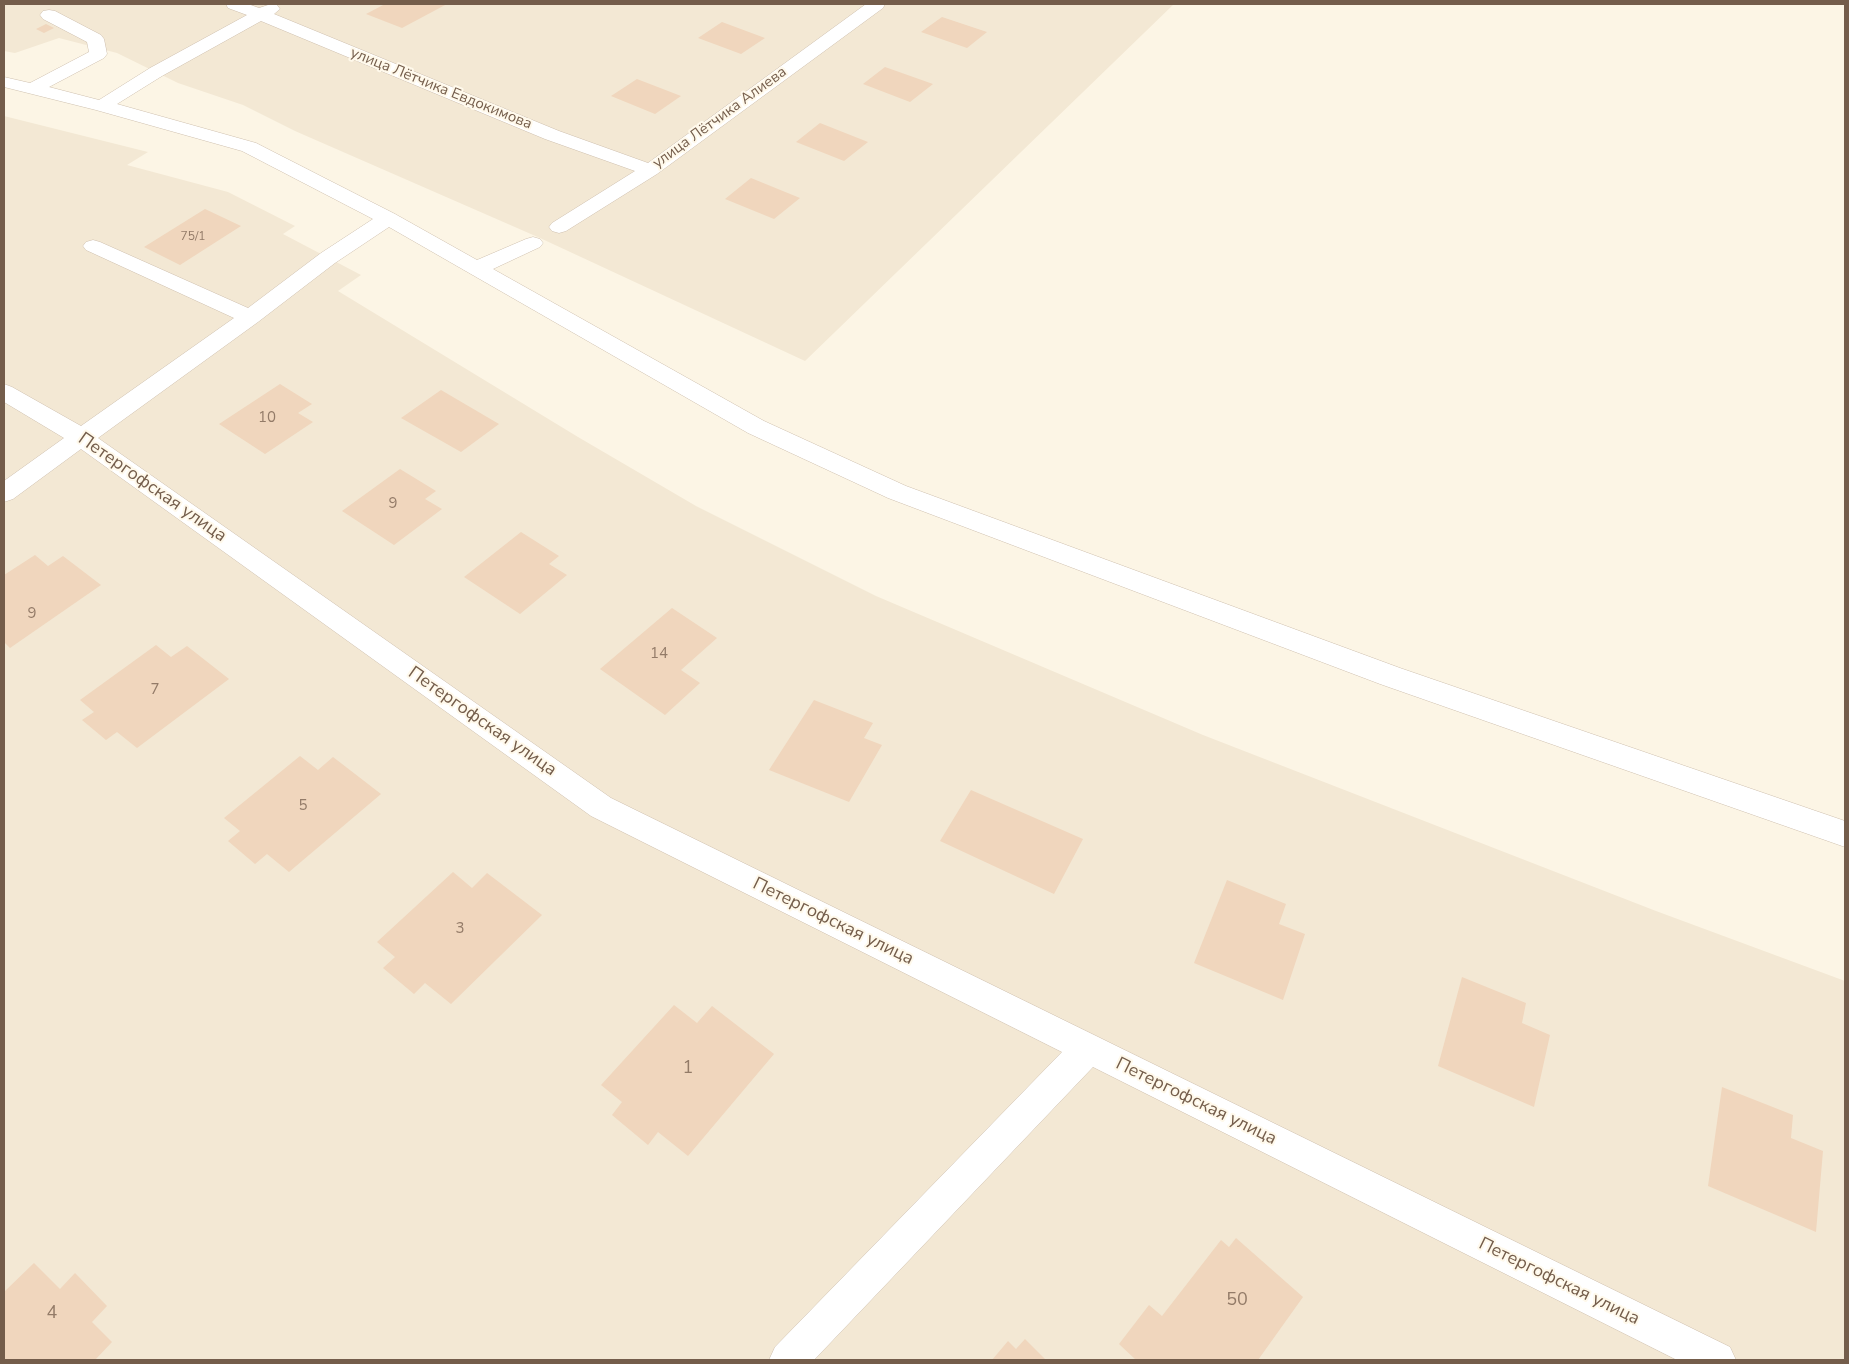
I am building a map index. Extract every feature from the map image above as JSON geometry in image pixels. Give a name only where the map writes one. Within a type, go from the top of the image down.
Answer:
[{"type":"street","name":"улица Лётчика Евдокимова","points":[[234,4],[552,135],[650,170]]},
{"type":"street","points":[[102,106],[156,72],[281,4]]},
{"type":"street","name":"улица Лётчика Алиева","points":[[559,226],[650,170],[877,4]]},
{"type":"street","points":[[32,89],[98,54],[95,39],[49,14]]},
{"type":"street","points":[[4,82],[102,106],[249,147],[388,218],[756,427],[898,492],[1390,676],[1845,834]]},
{"type":"street","points":[[4,493],[328,258],[388,218]]},
{"type":"street","points":[[476,268],[533,243]]},
{"type":"street","points":[[93,246],[250,316]]},
{"type":"street","name":"Петергофская улица","points":[[4,392],[82,438],[601,807],[1717,1360]]},
{"type":"street","points":[[788,1360],[1088,1049]]},
{"type":"shaded area","points":[[4,4],[1174,4],[805,361],[540,238],[295,131],[243,105],[178,83],[117,53],[59,38],[15,53],[4,51]]},
{"type":"shaded area","points":[[4,116],[148,152],[127,165],[228,192],[295,226],[283,234],[361,275],[338,291],[578,437],[696,506],[876,596],[1203,735],[1656,911],[1845,981],[1845,1360],[4,1360]]},
{"type":"building","points":[[385,4],[447,4],[402,28],[366,14]]},
{"type":"building","points":[[942,17],[987,32],[967,48],[921,32]]},
{"type":"building","points":[[722,22],[765,38],[741,54],[698,38]]},
{"type":"building","points":[[46,24],[54,28],[44,33],[36,29]]},
{"type":"building","points":[[885,67],[933,84],[910,102],[863,84]]},
{"type":"building","points":[[637,79],[681,96],[655,114],[611,96]]},
{"type":"building","points":[[820,123],[868,142],[844,161],[796,142]]},
{"type":"building","points":[[751,178],[800,198],[774,219],[725,199]]},
{"type":"building","points":[[205,209],[241,226],[180,265],[144,247]]},
{"type":"building","points":[[280,384],[312,404],[298,413],[313,422],[265,454],[219,424]]},
{"type":"building","points":[[441,390],[499,424],[461,452],[401,418]]},
{"type":"building","points":[[400,469],[436,491],[425,499],[442,509],[394,545],[342,511]]},
{"type":"building","points":[[521,532],[559,556],[549,564],[567,575],[520,614],[464,577]]},
{"type":"building","points":[[35,555],[48,566],[63,556],[101,585],[10,648],[4,642],[4,575]]},
{"type":"building","points":[[672,608],[717,638],[681,670],[700,683],[665,715],[600,669]]},
{"type":"building","points":[[156,645],[171,657],[187,646],[229,679],[137,748],[117,732],[106,740],[82,720],[94,712],[80,700]]},
{"type":"building","points":[[814,700],[873,723],[864,738],[882,745],[849,802],[769,770]]},
{"type":"building","points":[[300,756],[318,770],[333,757],[381,794],[289,872],[267,854],[255,864],[228,841],[240,831],[224,818]]},
{"type":"building","points":[[971,790],[1083,839],[1054,894],[940,841]]},
{"type":"building","points":[[453,872],[472,888],[487,873],[542,915],[451,1004],[425,983],[414,994],[383,968],[395,957],[377,942]]},
{"type":"building","points":[[1227,880],[1286,904],[1279,924],[1305,934],[1283,1000],[1194,963]]},
{"type":"building","points":[[1462,977],[1526,1003],[1522,1023],[1550,1035],[1534,1107],[1438,1066]]},
{"type":"building","points":[[674,1005],[697,1023],[712,1006],[774,1054],[688,1156],[658,1132],[648,1145],[612,1115],[622,1102],[601,1085]]},
{"type":"building","points":[[1722,1087],[1793,1115],[1791,1138],[1823,1151],[1816,1232],[1708,1186]]},
{"type":"building","points":[[1236,1238],[1303,1297],[1258,1360],[1136,1360],[1119,1344],[1149,1305],[1162,1316],[1221,1240],[1229,1247]]},
{"type":"building","points":[[34,1263],[60,1289],[75,1273],[107,1306],[92,1322],[112,1342],[95,1360],[4,1360],[4,1292]]},
{"type":"building","points":[[1025,1339],[1046,1360],[992,1360],[1008,1341],[1016,1349]]}]
